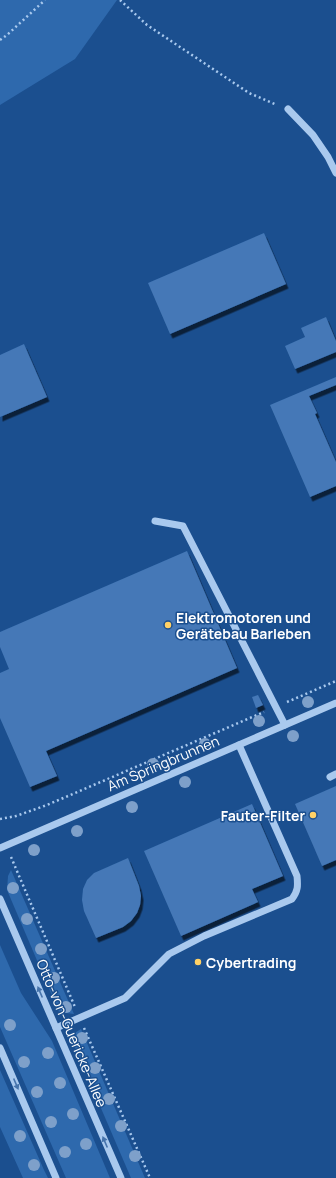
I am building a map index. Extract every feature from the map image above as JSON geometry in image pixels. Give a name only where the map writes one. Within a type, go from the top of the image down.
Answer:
[{"type":"street","points":[[288,109],[313,135],[328,157],[336,173]]},
{"type":"street","points":[[156,521],[183,526],[285,724]]},
{"type":"street","name":"Am Springbrunnen","points":[[0,848],[336,702]]},
{"type":"street","points":[[56,1028],[125,998],[169,954],[204,936],[292,899],[297,892],[297,876],[239,745]]},
{"type":"street","name":"Otto-von-Guericke-Allee","points":[[0,899],[121,1178]]},
{"type":"street","points":[[0,1048],[56,1178]]},
{"type":"path","points":[[0,40],[45,0]]},
{"type":"path","points":[[120,0],[148,24],[249,93],[288,109]]},
{"type":"path","points":[[0,819],[16,816],[47,805],[336,681]]},
{"type":"shaded area","points":[[0,0],[117,0],[75,59],[0,105]]},
{"type":"shaded area","points":[[11,870],[74,1014],[59,1012],[7,890],[8,876]]},
{"type":"shaded area","points":[[0,945],[21,993],[52,1041],[110,1178],[66,1178],[0,1027]]},
{"type":"shaded area","points":[[81,1029],[145,1178],[131,1178],[70,1036]]},
{"type":"shaded area","points":[[0,1070],[48,1178],[23,1178],[0,1127]]},
{"type":"building","points":[[264,233],[286,284],[170,334],[148,283]]},
{"type":"building","points":[[326,317],[336,341],[336,352],[295,369],[285,346],[305,337],[301,328]]},
{"type":"building","points":[[24,344],[47,397],[0,417],[0,355]]},
{"type":"building","points":[[336,377],[336,385],[309,396],[317,413],[315,414],[336,462],[336,486],[310,497],[270,405]]},
{"type":"building","points":[[187,551],[237,668],[46,751],[57,776],[30,787],[0,718],[0,673],[9,669],[0,647],[0,632]]},
{"type":"building","points":[[258,695],[263,705],[256,708],[252,697]]},
{"type":"building","points":[[336,786],[336,860],[322,866],[295,804]]},
{"type":"building","points":[[252,804],[283,876],[252,889],[258,902],[181,936],[144,851]]},
{"type":"building","points":[[128,858],[139,886],[141,896],[137,913],[131,921],[123,927],[96,938],[84,911],[82,900],[83,889],[87,880],[94,873]]},
{"type":"place","name":"Elektromotoren und Gerätebau Barleben","points":[[168,625]]},
{"type":"place","name":"Fauter-Filter","points":[[313,815]]},
{"type":"place","name":"Cybertrading","points":[[198,962]]}]
